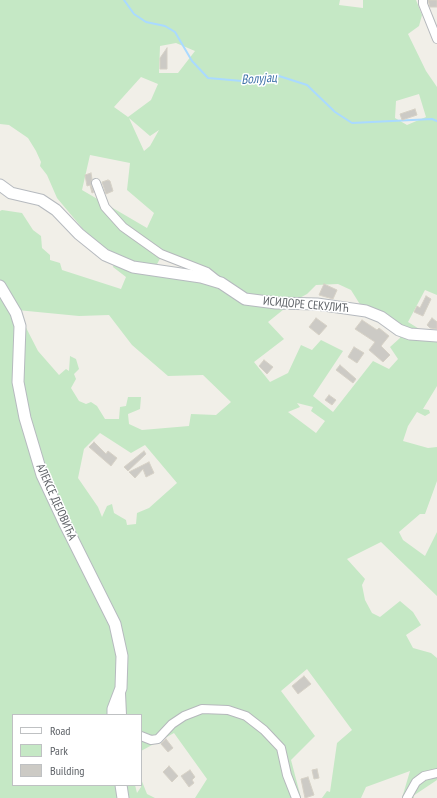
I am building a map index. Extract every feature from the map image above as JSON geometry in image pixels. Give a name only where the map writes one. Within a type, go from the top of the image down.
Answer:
[{"type":"street","points":[[423,0],[423,4],[437,39]]},
{"type":"street","name":"ИСИДОРЕ СЕКУЛИЋ","points":[[96,183],[105,207],[123,228],[161,254],[207,272],[245,299],[276,303],[317,304],[366,311],[381,317],[399,330],[410,334],[434,334],[437,336]]},
{"type":"street","name":"ИСИДОРЕ СЕКУЛИЋ","points":[[0,185],[11,193],[41,200],[56,210],[78,234],[105,255],[133,267],[201,277],[221,283]]},
{"type":"street","name":"АЛЕКСЕ ДЕЈОВИЋА","points":[[0,286],[16,313],[20,326],[18,382],[25,418],[42,475],[115,624],[122,656],[121,688],[113,714]]},
{"type":"street","points":[[121,688],[122,714]]},
{"type":"street","points":[[142,736],[151,740],[158,739],[178,720],[202,709],[228,710],[246,716],[264,730],[281,748],[287,775],[296,798]]},
{"type":"street","points":[[407,798],[416,782],[424,776],[437,773]]},
{"type":"street","points":[[121,786],[123,798]]},
{"type":"green space","points":[[0,0],[340,0],[339,5],[363,8],[363,0],[416,0],[422,15],[419,26],[408,34],[426,71],[437,87],[437,295],[425,290],[408,322],[437,340],[437,386],[423,409],[429,410],[430,413],[425,416],[417,412],[408,426],[403,441],[428,448],[437,447],[437,481],[425,514],[420,514],[399,532],[403,540],[425,556],[437,532],[437,596],[381,542],[347,559],[365,579],[362,585],[365,600],[372,613],[380,617],[400,601],[413,612],[421,625],[406,635],[413,648],[431,653],[437,658],[437,780],[413,796],[414,798],[402,798],[410,771],[366,787],[361,798],[322,798],[327,791],[330,792],[337,743],[352,730],[307,669],[281,691],[315,736],[291,760],[301,798],[195,798],[207,779],[174,733],[142,750],[142,714],[12,714],[12,786],[135,786],[137,793],[142,786],[142,782],[147,794],[155,798],[0,798],[0,211],[22,213],[33,230],[41,236],[42,248],[50,255],[50,260],[60,263],[62,270],[121,289],[126,277],[113,267],[114,262],[198,280],[227,291],[242,304],[260,306],[200,265],[163,253],[156,266],[130,262],[93,241],[57,198],[47,175],[40,166],[41,162],[36,151],[28,138],[9,125],[0,124]],"holes":[[[176,43],[195,51],[178,73],[159,73],[160,46]],[[141,77],[158,84],[151,100],[128,117],[114,107]],[[419,94],[426,117],[407,125],[395,118],[396,101]],[[129,118],[150,136],[159,130],[150,146],[144,151]],[[90,155],[130,163],[127,190],[154,213],[147,228],[82,190]],[[338,284],[351,290],[361,306],[397,325],[400,338],[390,347],[398,359],[389,369],[373,361],[333,412],[313,396],[343,351],[321,340],[312,350],[301,345],[288,373],[270,382],[254,362],[284,339],[268,322],[294,301],[307,294],[316,285]],[[17,310],[79,316],[109,315],[132,345],[168,376],[203,375],[231,402],[216,415],[191,414],[189,426],[142,430],[129,424],[128,414],[140,409],[141,397],[128,397],[126,406],[120,407],[119,419],[105,419],[97,406],[91,402],[86,404],[79,401],[71,388],[76,379],[74,374],[79,369],[76,359],[70,356],[69,371],[66,369],[59,375],[38,351]],[[297,403],[313,407],[311,411],[325,421],[316,433],[288,412],[300,407]],[[100,433],[131,453],[145,445],[177,483],[149,508],[137,513],[136,524],[127,525],[126,520],[114,513],[112,504],[107,506],[102,517],[98,507],[78,478],[84,449]]]},
{"type":"building","points":[[428,0],[437,0],[437,7],[430,7]]},
{"type":"building","points":[[167,48],[167,69],[160,69],[160,58]]},
{"type":"building","points":[[415,109],[417,115],[402,120],[400,114]]},
{"type":"building","points":[[91,173],[91,185],[94,192],[92,193],[90,185],[87,186],[85,175]]},
{"type":"building","points":[[108,180],[110,181],[113,191],[106,194],[102,182]]},
{"type":"building","points":[[324,284],[337,290],[333,299],[319,295]]},
{"type":"building","points":[[426,296],[431,299],[423,316],[414,312],[417,306],[420,308]]},
{"type":"building","points":[[316,318],[327,326],[319,335],[309,327]]},
{"type":"building","points":[[432,318],[437,322],[437,329],[430,328],[427,325]]},
{"type":"building","points":[[362,320],[377,330],[379,328],[389,336],[381,346],[390,355],[383,362],[369,350],[375,342],[355,329]]},
{"type":"building","points":[[354,347],[364,353],[357,363],[348,357]]},
{"type":"building","points":[[264,360],[273,367],[267,374],[259,366]]},
{"type":"building","points":[[340,365],[356,379],[353,383],[336,370]]},
{"type":"building","points":[[329,395],[336,400],[332,405],[325,400]]},
{"type":"building","points":[[94,442],[106,454],[108,451],[117,458],[111,466],[89,447]]},
{"type":"building","points":[[144,451],[146,454],[128,471],[124,467]]},
{"type":"building","points":[[149,462],[154,473],[146,477],[143,469],[135,478],[129,472]]},
{"type":"building","points":[[304,676],[311,684],[298,694],[292,686]]},
{"type":"building","points":[[166,739],[173,748],[168,752],[161,744]]},
{"type":"building","points":[[169,766],[178,776],[172,782],[163,772]]},
{"type":"building","points":[[317,769],[319,778],[314,779],[312,770]]},
{"type":"building","points":[[190,770],[195,777],[192,780],[194,783],[189,787],[181,776]]},
{"type":"building","points":[[308,777],[314,795],[305,798],[301,779]]},
{"type":"waterway","name":"Волујац","points":[[124,0],[134,14],[146,22],[165,26],[175,32],[192,61],[208,78],[242,81],[279,76],[307,85],[335,112],[352,123],[432,119],[437,121]]}]
